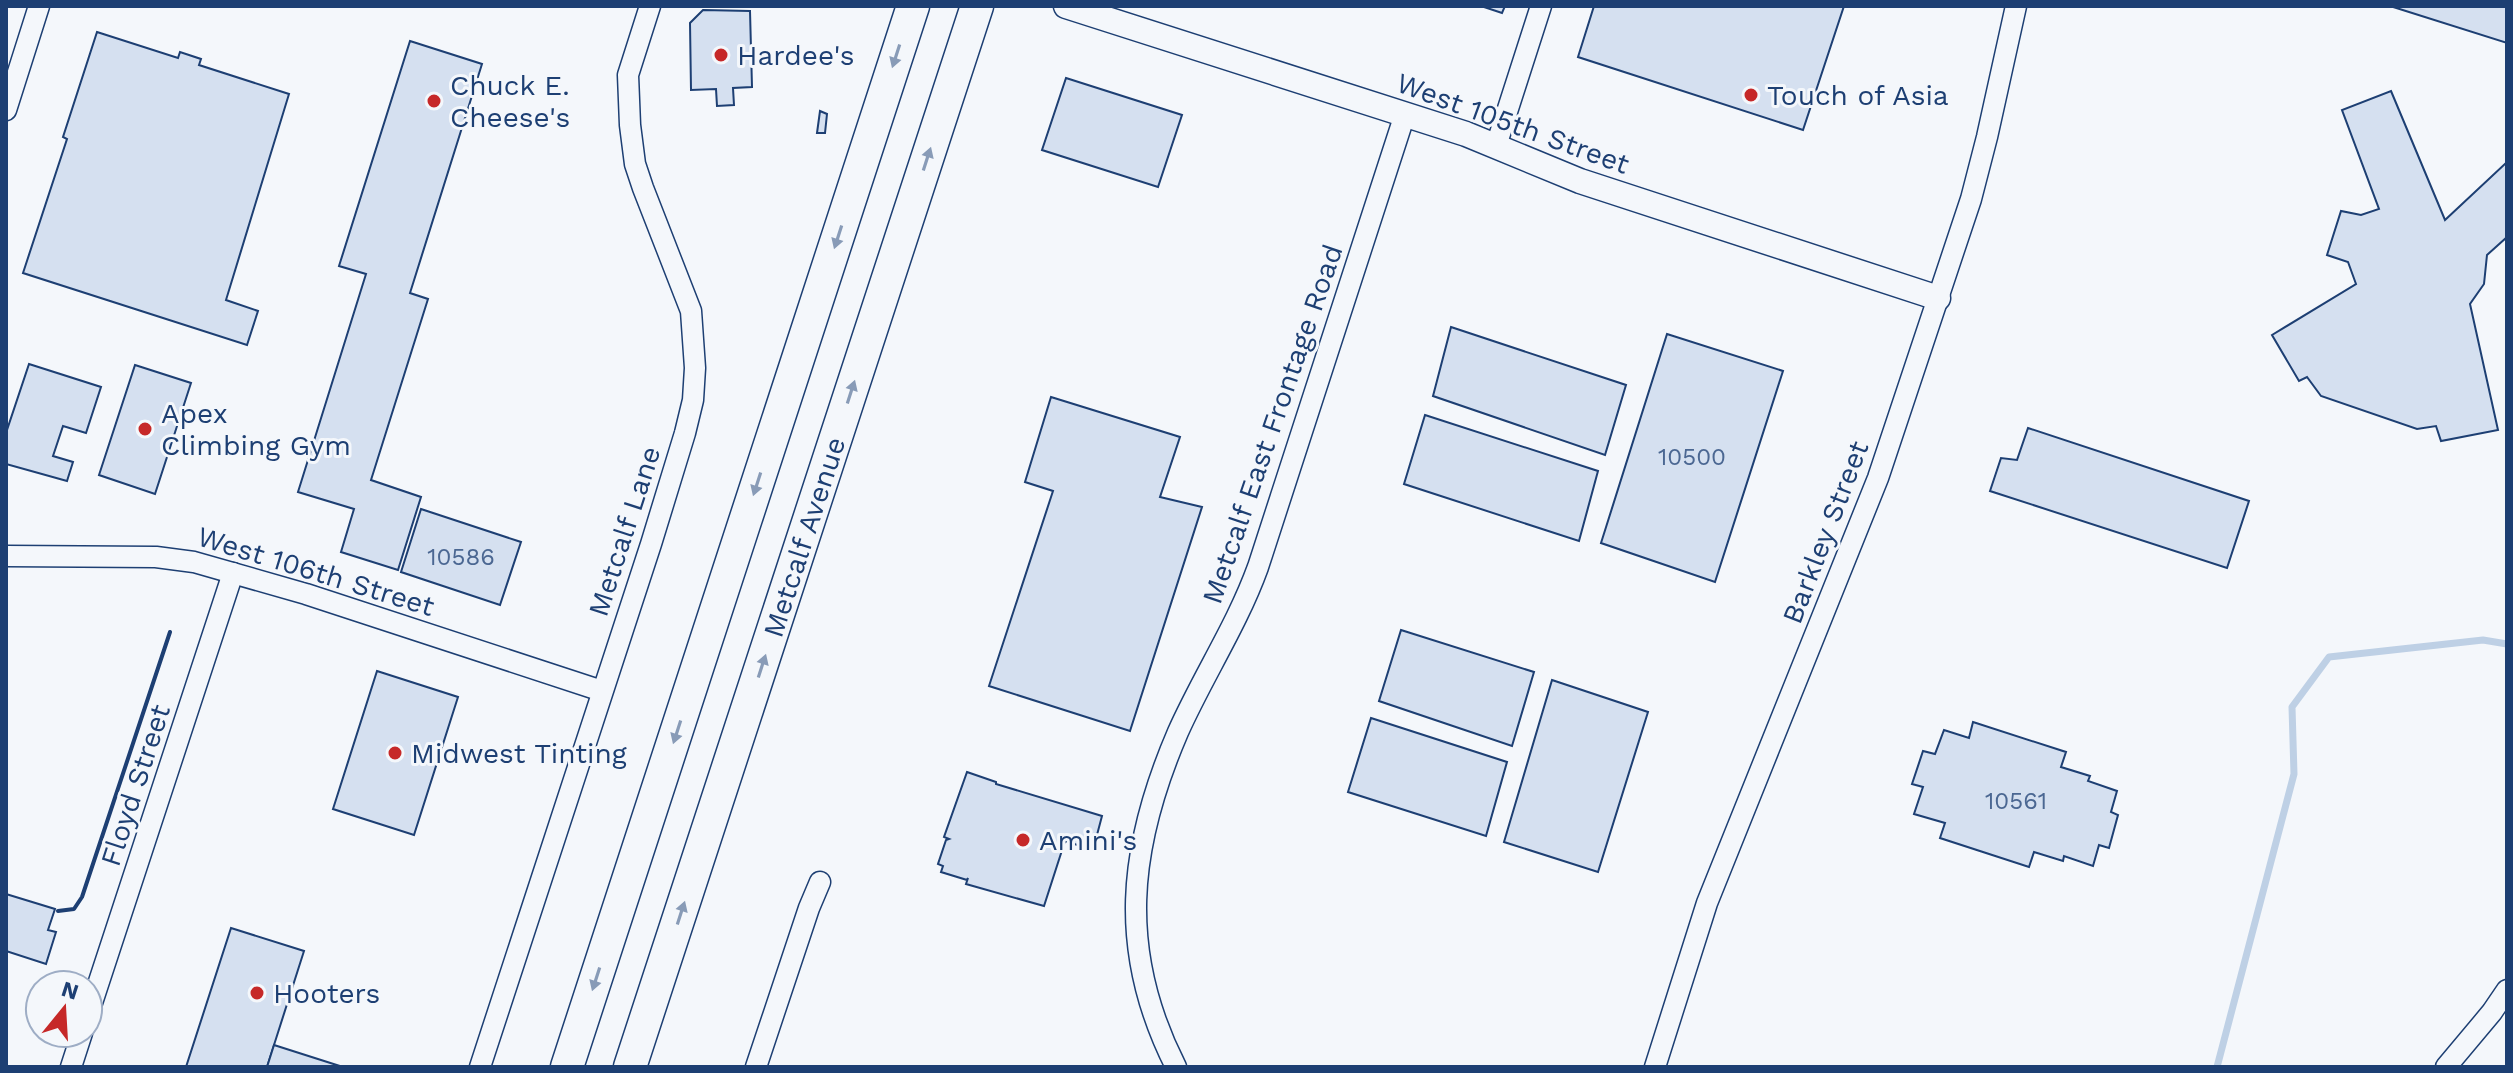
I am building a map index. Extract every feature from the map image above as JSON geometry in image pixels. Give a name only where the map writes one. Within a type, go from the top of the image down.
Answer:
[{"type":"main road","points":[[572,1061],[913,6]]},
{"type":"main road","name":"Metcalf Avenue","points":[[630,1067],[977,6]]},
{"type":"street","points":[[6,110],[39,6]]},
{"type":"street","name":"Metcalf Lane","points":[[480,1067],[681,446],[693,400],[695,368],[691,311],[635,164],[630,125],[628,75],[650,6]]},
{"type":"street","name":"West 105th Street","points":[[1066,6],[1405,114],[1496,146],[1580,181],[1938,298]]},
{"type":"street","points":[[1496,146],[1541,6]]},
{"type":"street","name":"Barkley Street","points":[[1655,1067],[1707,903],[1878,478],[1979,168],[2016,6]]},
{"type":"street","name":"Metcalf East Frontage Road","points":[[1176,1067],[1159,1034],[1149,1004],[1136,940],[1135,893],[1140,844],[1155,792],[1179,731],[1244,605],[1258,567],[1405,114]]},
{"type":"street","name":"West 106th Street","points":[[6,556],[178,558],[602,691]]},
{"type":"street","name":"Floyd Street","points":[[103,969],[233,573]]},
{"type":"street","points":[[756,1067],[820,882]]},
{"type":"street","points":[[2446,1067],[2500,1010],[2507,990]]},
{"type":"building","points":[[1481,6],[1505,6],[1502,13]]},
{"type":"building","points":[[1594,6],[1844,6],[1803,130],[1578,57]]},
{"type":"building","points":[[2390,6],[2507,6],[2507,43]]},
{"type":"building","name":"Hardee's","points":[[703,10],[750,11],[752,87],[733,88],[734,105],[717,106],[716,89],[691,90],[690,23]]},
{"type":"building","points":[[97,32],[178,58],[180,52],[201,59],[199,65],[289,94],[226,300],[258,311],[247,345],[23,273],[67,139],[63,137]]},
{"type":"building","points":[[410,41],[482,64],[410,293],[428,299],[371,480],[421,497],[398,570],[341,552],[354,509],[298,492],[366,274],[339,266]]},
{"type":"building","points":[[1066,78],[1182,115],[1158,187],[1042,150]]},
{"type":"building","points":[[2391,91],[2445,220],[2507,162],[2507,237],[2487,255],[2484,284],[2470,304],[2498,430],[2441,441],[2436,426],[2417,429],[2321,396],[2307,377],[2299,381],[2272,335],[2356,284],[2348,262],[2327,255],[2341,211],[2361,215],[2379,209],[2342,110]]},
{"type":"building","points":[[820,111],[827,114],[825,133],[817,133]]},
{"type":"building","points":[[1451,327],[1626,385],[1605,455],[1433,396]]},
{"type":"building","points":[[1667,334],[1783,371],[1715,582],[1601,543]]},
{"type":"building","points":[[29,364],[101,387],[86,433],[63,426],[53,456],[73,462],[67,481],[6,464],[6,433]]},
{"type":"building","name":"Apex Climbing Gym","points":[[135,365],[191,383],[155,494],[99,475]]},
{"type":"building","points":[[1051,397],[1180,437],[1160,497],[1202,507],[1130,731],[989,686],[1053,491],[1025,482]]},
{"type":"building","points":[[1425,415],[1598,471],[1579,541],[1404,484]]},
{"type":"building","points":[[2028,428],[2249,501],[2227,568],[1990,491],[2001,458],[2017,460]]},
{"type":"building","points":[[421,509],[521,542],[500,605],[401,572]]},
{"type":"building","points":[[1401,630],[1534,672],[1512,746],[1379,701]]},
{"type":"building","name":"Midwest Tinting","points":[[377,671],[458,697],[414,835],[333,809]]},
{"type":"building","points":[[1552,680],[1648,712],[1598,872],[1504,842]]},
{"type":"building","points":[[1371,718],[1507,762],[1486,836],[1348,792]]},
{"type":"building","points":[[1973,722],[2066,752],[2061,767],[2090,776],[2088,781],[2117,791],[2111,812],[2118,815],[2109,848],[2099,845],[2093,866],[2064,856],[2063,861],[2034,852],[2029,867],[1940,838],[1945,823],[1914,814],[1923,787],[1912,784],[1923,751],[1935,754],[1944,730],[1969,738]]},
{"type":"building","name":"Amini's","points":[[967,772],[996,784],[1102,816],[1093,850],[1065,841],[1044,906],[966,884],[968,878],[941,872],[943,866],[938,864],[949,839],[944,837]]},
{"type":"building","points":[[6,894],[55,909],[48,930],[56,932],[46,964],[6,951]]},
{"type":"building","points":[[231,928],[304,951],[267,1067],[186,1067]]},
{"type":"building","points":[[274,1045],[343,1067],[267,1067]]},
{"type":"waterway","points":[[2217,1067],[2294,774],[2292,707],[2329,657],[2483,640],[2507,644]]},
{"type":"wall","points":[[58,911],[74,909],[82,897],[170,632]]},
{"type":"place","name":"Hardee's","points":[[721,55]]},
{"type":"place","name":"Touch of Asia","points":[[1751,95]]},
{"type":"place","name":"Chuck E. Cheese's","points":[[434,101]]},
{"type":"place","name":"Apex Climbing Gym","points":[[145,429]]},
{"type":"place","name":"Midwest Tinting","points":[[395,753]]},
{"type":"place","name":"Amini's","points":[[1023,840]]},
{"type":"place","name":"Hooters","points":[[257,993]]}]
